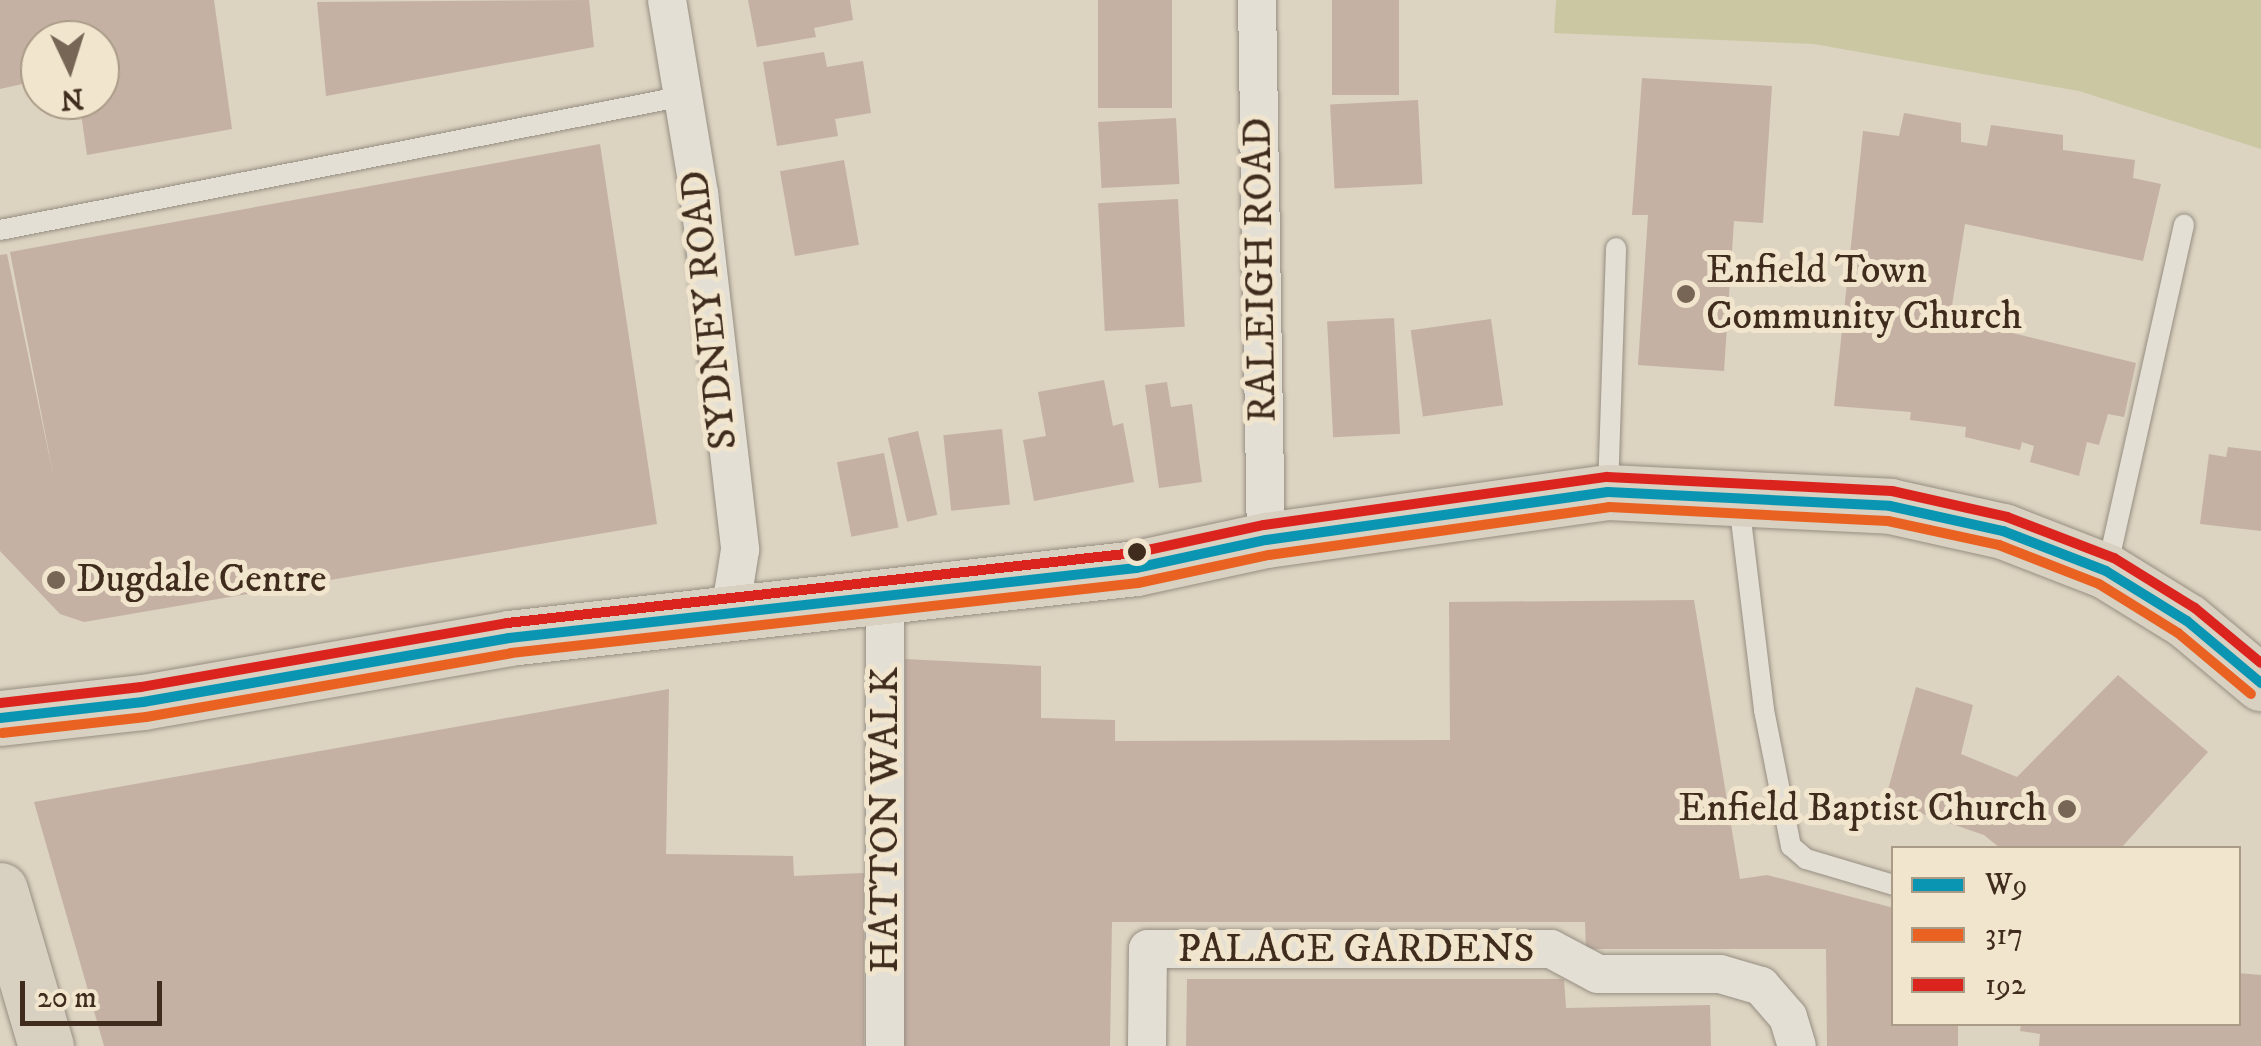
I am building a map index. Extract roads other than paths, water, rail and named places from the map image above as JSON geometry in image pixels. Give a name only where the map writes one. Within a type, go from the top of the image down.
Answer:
[{"type":"main road","points":[[0,718],[143,702],[510,638],[1136,568],[1266,540],[1608,492],[1890,506],[2002,532],[2106,571],[2188,621],[2261,683]]},
{"type":"main road","points":[[0,890],[46,1046]]},
{"type":"street","name":"SYDNEY ROAD","points":[[667,0],[684,96],[740,550],[733,594],[718,616]]},
{"type":"street","name":"RALEIGH ROAD","points":[[1257,0],[1266,540]]},
{"type":"street","name":"HATTON WALK","points":[[885,594],[885,1046]]},
{"type":"street","name":"PALACE GARDENS","points":[[1148,1046],[1148,949],[1551,949],[1598,974],[1720,974],[1761,986],[1788,1017],[1797,1046]]},
{"type":"lane","points":[[0,230],[684,96]]},
{"type":"lane","points":[[2106,571],[2184,224]]},
{"type":"lane","points":[[1608,492],[1616,248]]},
{"type":"lane","points":[[1738,496],[1764,710],[1791,846],[1806,859],[1891,884]]},
{"type":"place","name":"Enfield Town Community Church","points":[[1686,294]]},
{"type":"place","name":"Dugdale Centre","points":[[56,580]]},
{"type":"place","name":"Enfield Baptist Church","points":[[2067,809]]}]
